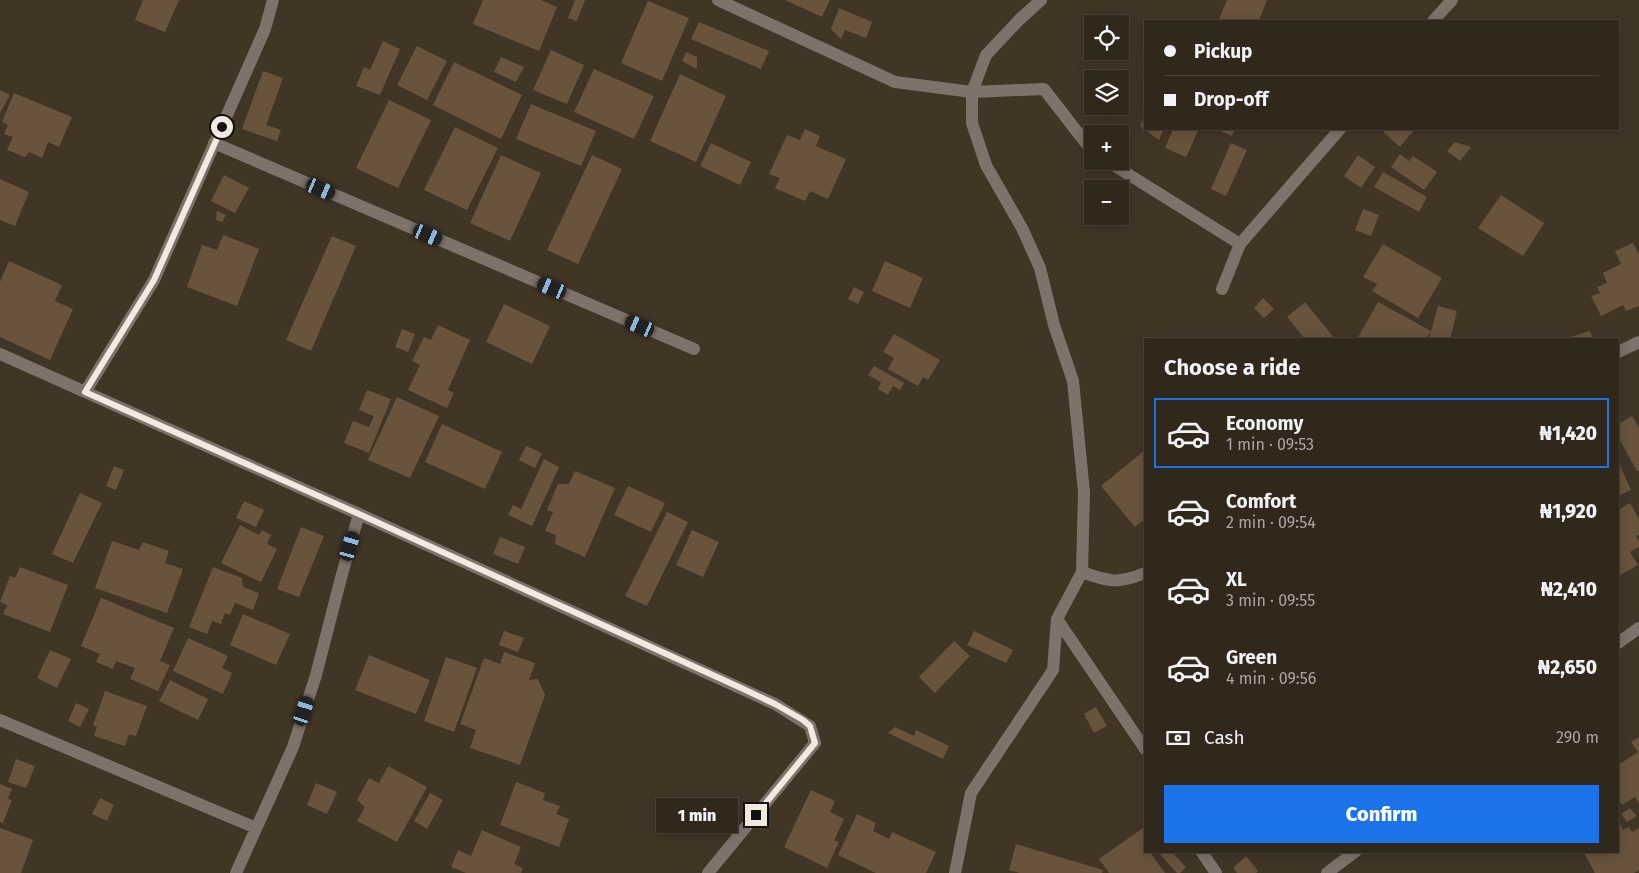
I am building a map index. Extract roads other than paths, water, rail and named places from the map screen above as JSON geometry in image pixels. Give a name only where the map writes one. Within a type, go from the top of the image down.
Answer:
[{"type":"street","points":[[85,392],[154,280],[265,29],[273,0]]},
{"type":"street","points":[[718,0],[895,82],[972,92],[1044,89],[1084,141]]},
{"type":"street","points":[[955,873],[972,794],[1053,670],[1057,619],[1082,572],[1084,492],[1073,381],[1054,325],[1040,268],[1022,228],[986,165],[972,123],[972,92],[986,55],[1018,20],[1041,0]]},
{"type":"street","points":[[1434,20],[1452,0]]},
{"type":"street","points":[[1222,289],[1240,244],[1339,130]]},
{"type":"street","points":[[214,143],[694,349]]},
{"type":"street","points":[[1121,170],[1240,244]]},
{"type":"street","points":[[1619,352],[1639,342]]},
{"type":"street","points":[[0,354],[359,514],[775,704],[810,726],[815,743],[708,873]]},
{"type":"street","points":[[236,873],[296,738],[316,675],[359,514]]},
{"type":"street","points":[[1082,572],[1103,580],[1114,581],[1132,578],[1144,573]]},
{"type":"street","points":[[1057,619],[1144,748]]},
{"type":"street","points":[[1619,642],[1639,628]]},
{"type":"street","points":[[0,720],[256,828]]},
{"type":"street","points":[[1202,853],[1216,873]]},
{"type":"street","points":[[1327,873],[1353,853]]}]
